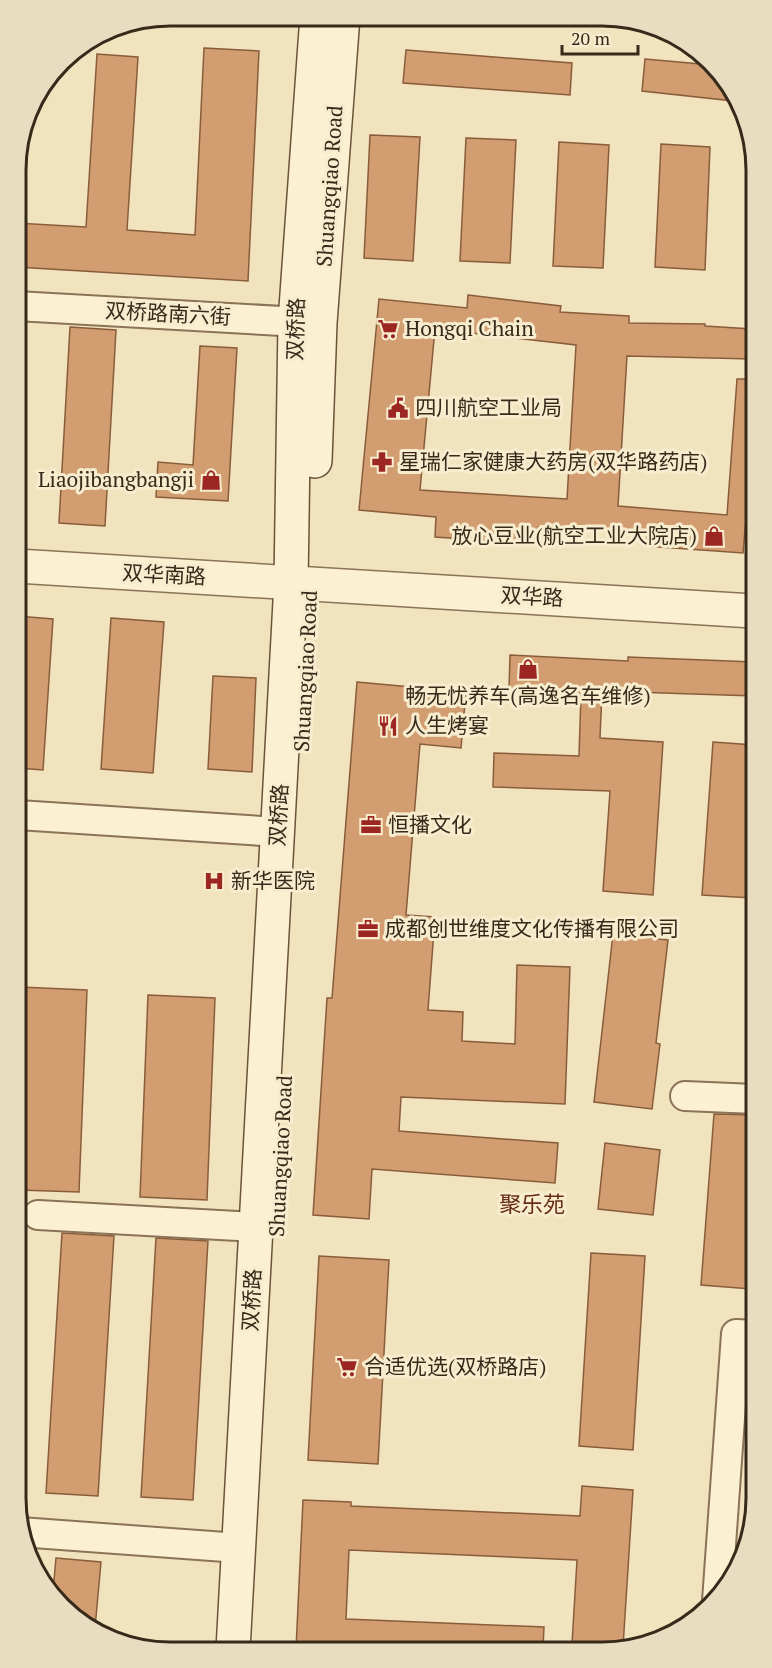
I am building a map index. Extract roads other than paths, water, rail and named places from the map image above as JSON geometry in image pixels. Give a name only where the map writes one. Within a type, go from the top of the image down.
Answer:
[{"type":"main road","name":"双桥路","points":[[308,322],[317,26]]},
{"type":"main road","name":"Shuangqiao Road","points":[[255,1642],[301,583],[308,322],[342,26]]},
{"type":"main road","name":"双华南路","points":[[26,567],[301,583]]},
{"type":"main road","name":"双桥路","points":[[233,1642],[278,832],[301,583]]},
{"type":"main road","name":"双华路","points":[[301,583],[746,611]]},
{"type":"street","name":"双桥路南六街","points":[[26,307],[308,322]]},
{"type":"street","points":[[26,816],[278,832]]},
{"type":"street","points":[[685,1096],[746,1099]]},
{"type":"street","points":[[38,1215],[256,1227]]},
{"type":"street","points":[[718,1583],[736,1334],[746,1334]]},
{"type":"street","points":[[29,1533],[239,1548]]},
{"type":"place","name":"Hongqi Chain","points":[[388,329]]},
{"type":"place","name":"四川航空工业局","points":[[398,408]]},
{"type":"place","name":"星瑞仁家健康大药房(双华路药店)","points":[[382,462]]},
{"type":"place","name":"Liaojibangbangji","points":[[211,480]]},
{"type":"place","name":"放心豆业(航空工业大院店)","points":[[714,536]]},
{"type":"place","name":"畅无忧养车(高逸名车维修)","points":[[528,669]]},
{"type":"place","name":"人生烤宴","points":[[388,726]]},
{"type":"place","name":"恒播文化","points":[[371,825]]},
{"type":"place","name":"新华医院","points":[[214,881]]},
{"type":"place","name":"成都创世维度文化传播有限公司","points":[[368,929]]},
{"type":"place","name":"合适优选(双桥路店)","points":[[347,1367]]},
{"type":"district","name":"聚乐苑","points":[[532,1204]]}]
